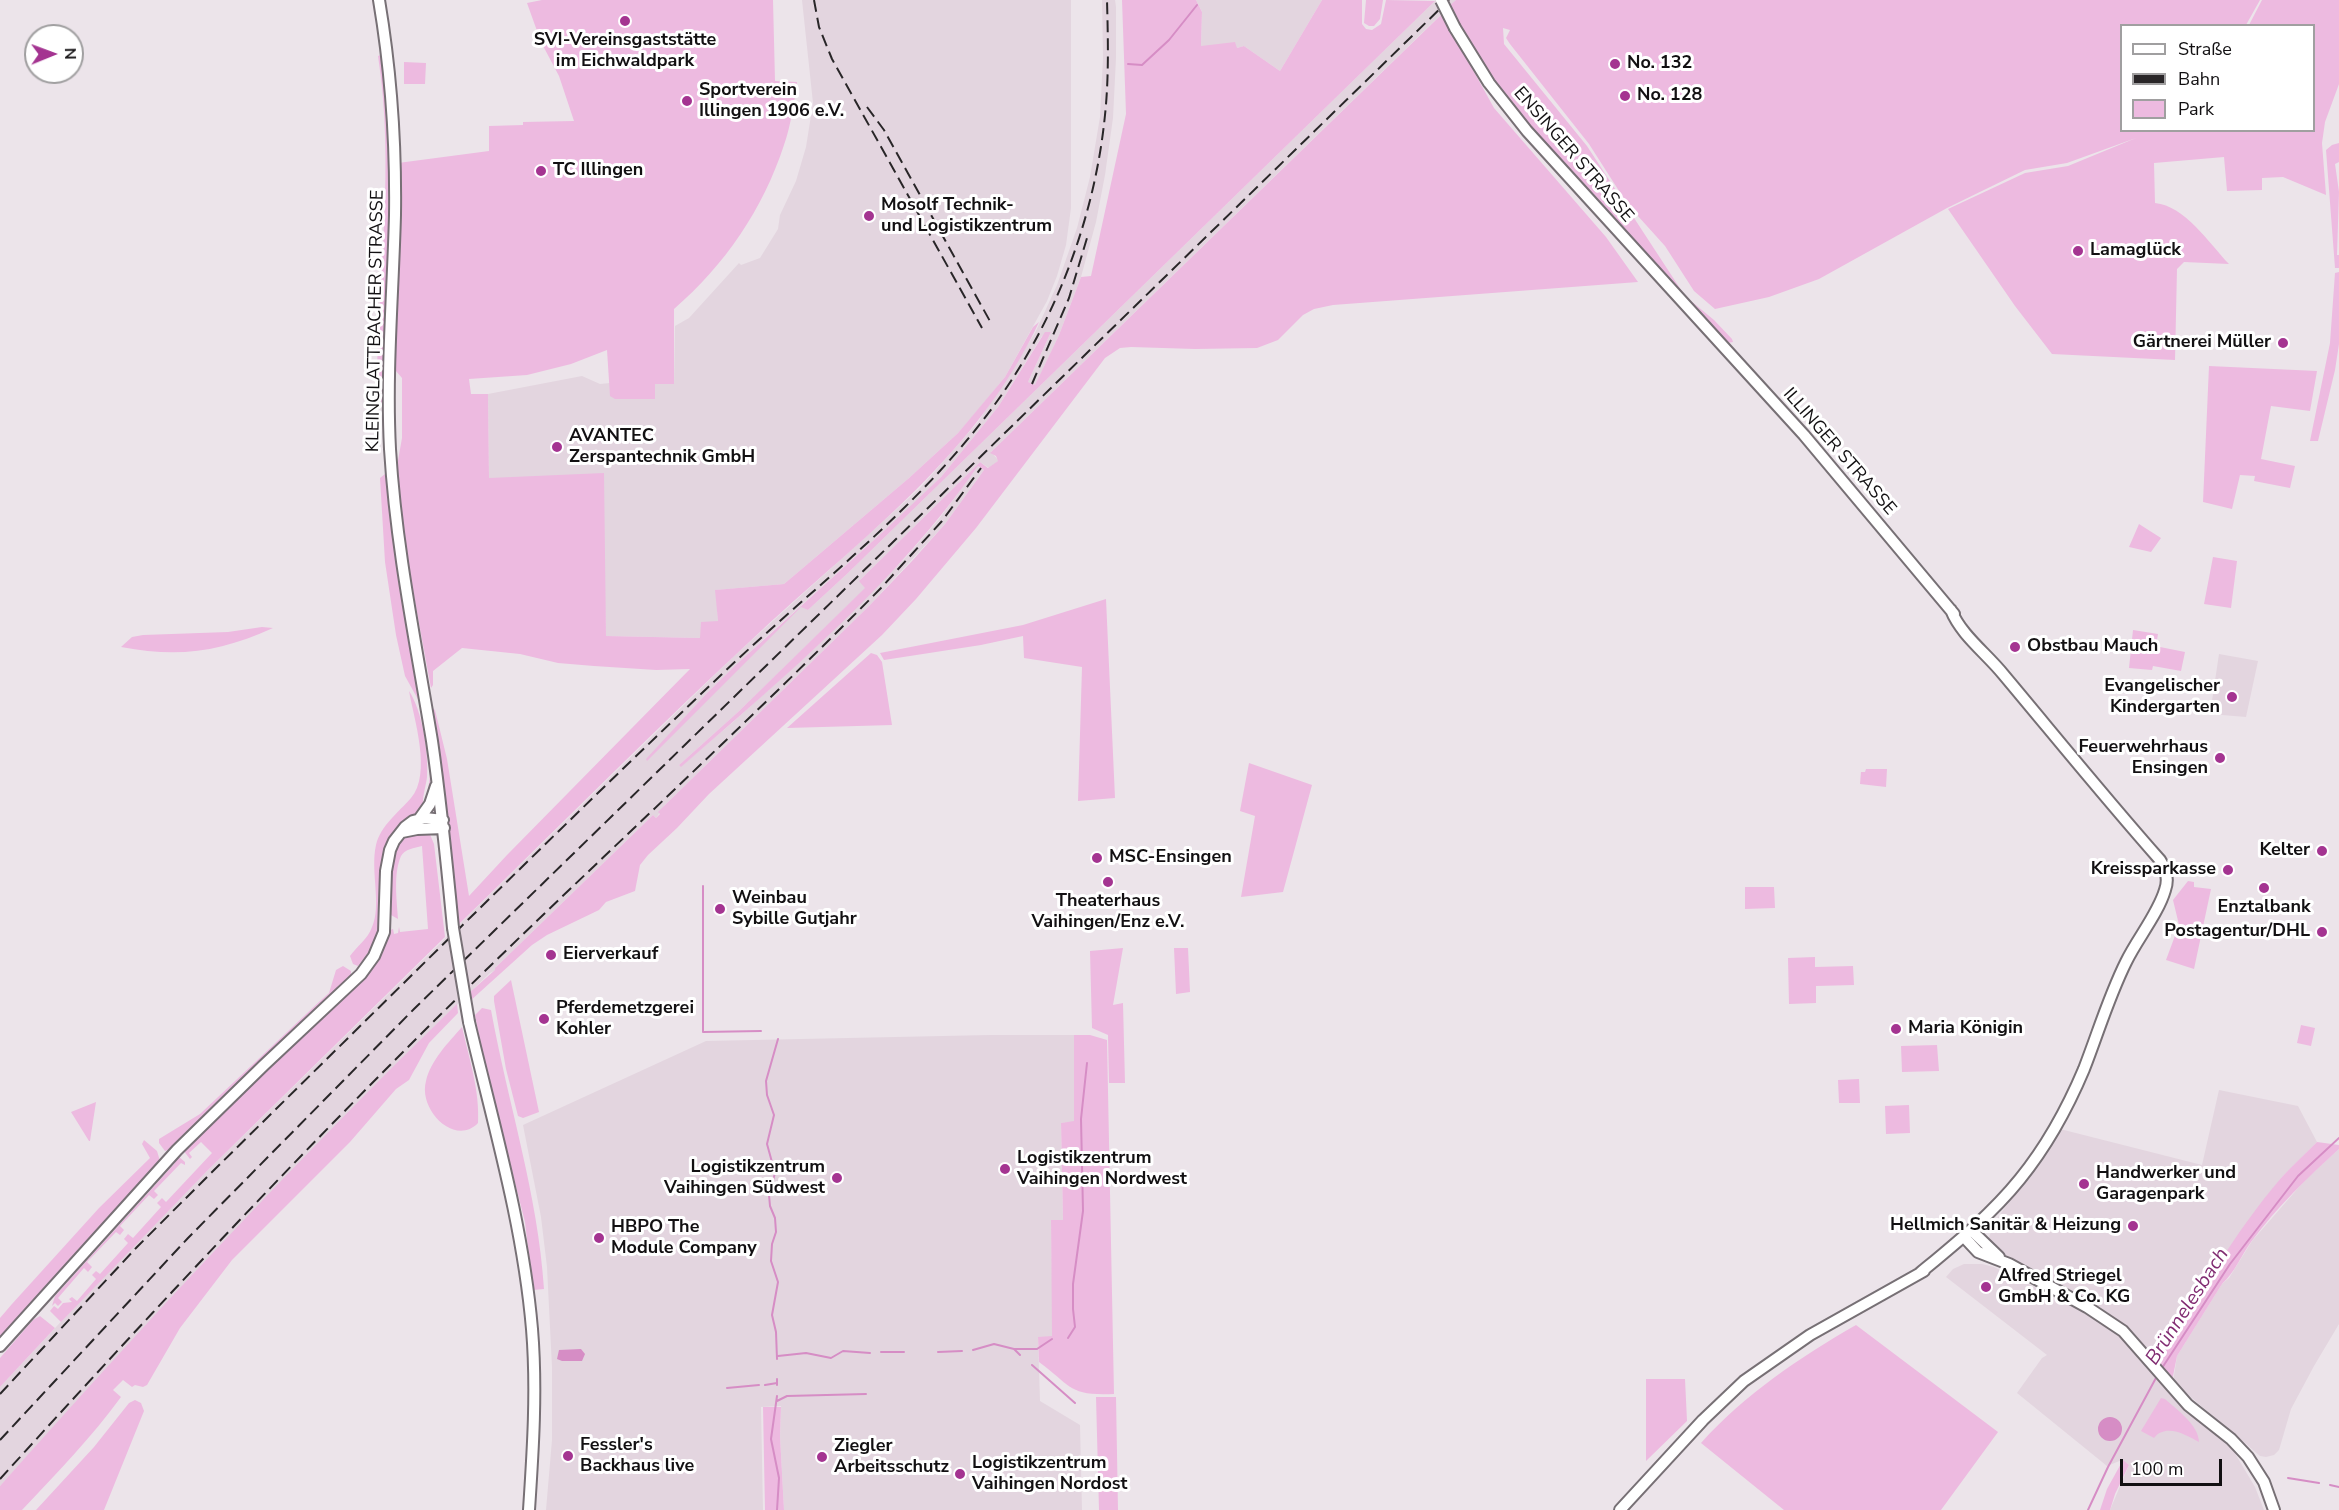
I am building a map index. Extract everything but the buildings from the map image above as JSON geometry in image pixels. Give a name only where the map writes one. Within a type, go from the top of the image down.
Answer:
[{"type":"street","name":"KLEINGLATTBACHER STRASSE","points":[[379,0],[391,84],[394,133],[390,447],[398,537],[437,780],[453,928],[469,1022],[512,1199],[529,1297],[534,1355],[534,1415],[529,1510]]},
{"type":"street","name":"ENSINGER STRASSE","points":[[1441,0],[1455,28],[1490,83],[1527,131],[1698,320]]},
{"type":"street","name":"ILLINGER STRASSE","points":[[1698,320],[1804,435],[1966,628],[1973,640],[2160,860],[2165,869],[2167,883],[2162,898],[2126,962],[2083,1071],[2051,1133],[2020,1179],[1970,1236]]},
{"type":"street","points":[[0,1346],[177,1150],[364,970],[374,956],[384,932],[388,860],[394,841],[408,824],[420,818],[430,804],[437,780]]},
{"type":"street","points":[[420,818],[443,824]]},
{"type":"street","points":[[402,832],[443,824]]},
{"type":"street","points":[[1620,1510],[1703,1420],[1744,1381],[1810,1335],[1920,1273],[1970,1236],[2006,1263],[2107,1319],[2130,1339],[2188,1406],[2231,1439],[2248,1457],[2264,1482],[2274,1510]]},
{"type":"shaded area","points":[[802,0],[1071,0],[1071,208],[1066,245],[1057,276],[1047,301],[1005,377],[958,433],[909,478],[784,584],[716,590],[718,621],[700,638],[606,636],[605,608],[489,478],[488,394],[582,376],[600,384],[610,383],[610,392],[654,399],[655,384],[674,384],[675,326],[689,318],[739,263],[741,265],[760,258],[778,229],[780,215],[796,181],[806,147],[813,103]]},
{"type":"shaded area","points":[[1102,0],[1115,0],[1116,7],[1113,118],[1105,175],[1096,222],[1081,277],[1059,335],[1035,386],[1028,382],[1051,332],[1042,336],[998,407],[941,477],[909,509],[768,635],[706,694],[647,760],[801,606],[808,610],[848,573],[1436,0],[1456,0],[991,452],[999,461],[989,468],[980,462],[860,580],[866,588],[738,712],[679,765],[681,766],[732,723],[820,643],[907,556],[939,519],[978,466],[984,470],[945,524],[869,606],[665,805],[656,818],[653,815],[496,967],[496,970],[490,973],[431,1030],[198,1269],[0,1486],[0,1387],[99,1281],[207,1171],[733,657],[920,488],[978,422],[1035,333],[1057,285],[1077,228],[1090,177],[1100,117],[1103,58]]},
{"type":"shaded area","points":[[1196,0],[1322,0],[1280,71],[1244,46],[1237,48],[1201,46],[1202,12]]},
{"type":"shaded area","name":"Evangelischer Kindergarten","points":[[2219,654],[2258,661],[2246,717],[2210,714]]},
{"type":"shaded area","points":[[1074,1035],[1074,1122],[1061,1123],[1063,1220],[1051,1221],[1053,1337],[1038,1338],[1040,1401],[1080,1425],[1082,1510],[784,1510],[780,1436],[781,1406],[761,1407],[763,1510],[546,1510],[552,1440],[552,1367],[547,1267],[541,1217],[523,1125],[706,1041]]},
{"type":"shaded area","points":[[2219,1090],[2298,1106],[2317,1142],[2282,1177],[2260,1206],[2210,1279],[2160,1360],[2155,1360],[2130,1331],[2100,1307],[2005,1256],[1990,1245],[1989,1237],[1996,1220],[2051,1145],[2060,1129],[2202,1165]]},
{"type":"shaded area","points":[[2339,1149],[2339,1324],[2291,1409],[2279,1450],[2274,1455],[2260,1456],[2173,1382],[2177,1356],[2252,1241],[2306,1179]]},
{"type":"shaded area","points":[[1964,1264],[1994,1267],[2097,1318],[2126,1341],[2171,1395],[2230,1445],[2255,1487],[2264,1510],[2110,1510],[2129,1465],[2122,1460],[2107,1466],[2017,1393],[2042,1358],[2047,1355],[1946,1277],[1953,1269]]},
{"type":"shaded area","points":[[581,1349],[585,1354],[582,1361],[557,1359],[559,1350]]},
{"type":"shaded area","points":[[2110,1417],[2119,1420],[2122,1429],[2119,1438],[2110,1441],[2101,1438],[2098,1429],[2101,1420]]},
{"type":"green space","points":[[542,0],[773,0],[775,81],[797,82],[784,145],[765,191],[726,255],[693,292],[674,309],[674,384],[655,384],[655,399],[615,399],[610,396],[607,350],[571,364],[527,375],[469,379],[471,394],[488,394],[489,478],[604,473],[606,636],[700,638],[701,622],[718,621],[715,590],[784,584],[909,478],[958,433],[1005,377],[1033,327],[1039,322],[1014,369],[984,412],[952,452],[916,490],[761,631],[646,740],[458,925],[448,821],[431,707],[435,710],[447,759],[469,896],[690,669],[656,670],[558,663],[520,654],[462,648],[433,671],[431,688],[403,537],[397,466],[402,438],[402,378],[396,371],[394,360],[398,163],[489,151],[489,126],[523,125],[523,122],[574,121],[559,76],[541,42],[527,3]]},
{"type":"green space","points":[[1122,0],[1196,0],[1202,12],[1201,46],[1235,42],[1237,48],[1244,46],[1280,71],[1322,0],[1362,0],[1362,24],[1366,29],[1372,30],[1381,24],[1386,0],[1435,1],[848,573],[808,610],[801,607],[647,761],[646,759],[706,694],[738,663],[941,477],[998,407],[1045,332],[1051,332],[1028,382],[1035,385],[1059,335],[1081,277],[1091,276],[1126,114]]},
{"type":"green space","points":[[1366,0],[1383,0],[1380,19],[1374,26],[1364,23]]},
{"type":"green space","points":[[1456,0],[2260,0],[2247,24],[2120,24],[2120,132],[2315,132],[2315,24],[2250,24],[2262,0],[2339,0],[2339,84],[2325,122],[2322,143],[2326,195],[2283,177],[2262,178],[2262,190],[2227,191],[2224,157],[2154,163],[2155,203],[2166,206],[2186,218],[2229,264],[2184,262],[2177,269],[2175,360],[2052,354],[2015,306],[1948,209],[2025,173],[2068,166],[2136,138],[2067,163],[2025,170],[1947,208],[1819,279],[1769,297],[1715,309],[1694,291],[1665,246],[1628,205],[1589,144],[1510,44],[1506,38],[1510,30],[1503,28],[1504,44],[1587,146],[1685,296],[1714,320],[1732,339],[1733,342],[1726,343],[1529,129],[1479,62],[1449,6]]},
{"type":"green space","points":[[1442,14],[1494,108],[1606,237],[1638,282],[1333,305],[1314,309],[1303,315],[1278,340],[1257,348],[1120,348],[1105,358],[976,528],[916,599],[882,635],[709,794],[648,855],[640,865],[635,891],[606,902],[599,910],[547,935],[532,945],[470,1001],[469,993],[653,815],[656,818],[665,805],[869,606],[945,524],[984,470],[978,466],[912,549],[839,626],[681,767],[679,765],[738,712],[865,588],[859,581],[980,462],[988,468],[998,461],[996,456],[990,453]]},
{"type":"green space","points":[[379,35],[384,52],[391,176],[383,410],[377,383],[385,178],[383,97],[378,56],[381,55]]},
{"type":"green space","points":[[404,62],[426,63],[425,84],[404,84]]},
{"type":"green space","points":[[2339,143],[2339,162],[2335,164],[2339,192],[2337,255],[2339,255],[2339,268],[2335,268],[2326,150]]},
{"type":"green space","points":[[2339,272],[2339,344],[2335,370],[2318,441],[2310,441],[2330,343],[2335,273]]},
{"type":"green space","points":[[2209,366],[2317,371],[2310,411],[2271,406],[2261,459],[2295,466],[2290,488],[2254,481],[2255,476],[2240,475],[2232,509],[2203,502]]},
{"type":"green space","points":[[385,474],[431,761],[430,793],[426,802],[430,776],[429,754],[420,703],[405,676],[385,562],[380,478]]},
{"type":"green space","points":[[2139,524],[2161,538],[2151,552],[2129,547]]},
{"type":"green space","points":[[2213,557],[2237,561],[2231,608],[2204,604]]},
{"type":"green space","points":[[1106,599],[1115,798],[1078,801],[1082,667],[1024,658],[1023,636],[884,660],[880,653],[1023,625]]},
{"type":"green space","points":[[262,627],[273,628],[235,643],[199,651],[162,652],[121,647],[132,637],[143,635],[228,632]]},
{"type":"green space","points":[[2133,630],[2158,634],[2155,652],[2159,652],[2160,647],[2185,652],[2181,671],[2153,666],[2152,670],[2129,668]]},
{"type":"green space","points":[[871,653],[877,655],[882,662],[892,725],[787,728]]},
{"type":"green space","points":[[409,691],[418,709],[426,744],[427,777],[423,797],[424,808],[399,827],[384,850],[377,933],[370,949],[358,966],[353,964],[350,956],[368,935],[375,918],[374,866],[378,838],[386,825],[411,798],[417,788],[420,775],[420,746]]},
{"type":"green space","points":[[1249,763],[1312,785],[1283,892],[1241,897],[1255,816],[1240,811]]},
{"type":"green space","points":[[1866,769],[1887,769],[1886,787],[1860,784],[1861,772],[1865,772]]},
{"type":"green space","points":[[429,832],[434,844],[445,937],[207,1171],[61,1322],[50,1311],[54,1306],[58,1309],[63,1303],[72,1302],[69,1299],[72,1297],[77,1301],[96,1279],[92,1275],[96,1271],[100,1274],[128,1243],[124,1239],[128,1234],[133,1238],[161,1207],[157,1203],[162,1198],[166,1202],[212,1153],[201,1142],[189,1153],[192,1157],[190,1159],[183,1150],[186,1146],[354,987],[388,931],[393,929],[394,934],[398,933],[399,927],[400,932],[428,929],[422,846],[410,849],[401,856],[396,888],[398,919],[391,915],[389,866],[393,850],[404,836]]},
{"type":"green space","points":[[2188,881],[2194,882],[2194,887],[2211,889],[2194,969],[2166,960],[2179,925],[2173,900]]},
{"type":"green space","points":[[1745,887],[1774,887],[1775,908],[1745,909]]},
{"type":"green space","points":[[1123,948],[1113,1005],[1123,1003],[1125,1083],[1109,1083],[1108,1035],[1092,1028],[1090,951]]},
{"type":"green space","points":[[1174,948],[1188,948],[1190,992],[1176,994]]},
{"type":"green space","points":[[1815,957],[1815,967],[1853,966],[1854,985],[1816,986],[1816,1003],[1789,1004],[1788,958]]},
{"type":"green space","points":[[343,966],[351,971],[351,976],[173,1148],[165,1151],[159,1139],[200,1114],[329,993],[336,970]]},
{"type":"green space","points":[[511,980],[539,1112],[523,1118],[518,1116],[506,1069],[494,1001],[494,996]]},
{"type":"green space","points":[[457,1004],[458,1013],[429,1043],[409,1080],[396,1089],[350,1142],[232,1260],[180,1328],[147,1385],[132,1387],[123,1380],[113,1390],[121,1397],[110,1412],[22,1510],[0,1510],[0,1486],[55,1424],[282,1180]]},
{"type":"green space","points":[[482,1008],[491,1010],[536,1219],[544,1289],[533,1290],[525,1222],[481,1049],[475,1015]]},
{"type":"green space","points":[[2301,1025],[2315,1028],[2311,1046],[2297,1043]]},
{"type":"green space","points":[[462,1027],[476,1087],[478,1123],[469,1129],[459,1131],[440,1122],[428,1103],[425,1092],[428,1073],[441,1052]]},
{"type":"green space","points":[[1074,1035],[1090,1035],[1107,1040],[1114,1394],[1079,1391],[1039,1362],[1038,1337],[1052,1336],[1051,1220],[1063,1220],[1061,1123],[1074,1121]]},
{"type":"green space","points":[[1937,1045],[1939,1071],[1902,1072],[1901,1046]]},
{"type":"green space","points":[[1859,1079],[1860,1103],[1839,1103],[1838,1080]]},
{"type":"green space","points":[[96,1102],[90,1141],[89,1141],[71,1112]]},
{"type":"green space","points":[[1909,1105],[1910,1133],[1886,1134],[1885,1106]]},
{"type":"green space","points":[[144,1140],[157,1151],[160,1161],[0,1341],[0,1318],[99,1208],[150,1158],[142,1144]]},
{"type":"green space","points":[[2317,1142],[2339,1145],[2339,1149],[2293,1193],[2251,1242],[2177,1356],[2172,1381],[2155,1360],[2160,1360],[2247,1221],[2281,1178]]},
{"type":"green space","points":[[179,1157],[185,1165],[181,1163],[154,1191],[158,1195],[154,1199],[149,1195],[120,1226],[124,1230],[120,1235],[116,1232],[87,1262],[92,1267],[88,1272],[84,1268],[58,1298],[62,1302],[58,1306],[55,1303],[52,1306],[55,1296],[175,1163],[172,1160]]},
{"type":"green space","points":[[40,1316],[55,1328],[0,1387],[0,1358],[33,1320]]},
{"type":"green space","points":[[1856,1325],[1998,1432],[1941,1510],[1784,1510],[1701,1443],[1754,1393],[1814,1350]]},
{"type":"green space","points":[[1646,1379],[1685,1379],[1687,1421],[1646,1461]]},
{"type":"green space","points":[[1096,1397],[1116,1397],[1118,1510],[1099,1510]]},
{"type":"green space","points":[[2161,1398],[2165,1399],[2191,1424],[2199,1442],[2176,1432],[2164,1431],[2154,1438],[2141,1431]]},
{"type":"green space","points":[[135,1400],[141,1403],[144,1411],[104,1510],[36,1510],[94,1447],[129,1403]]},
{"type":"green space","points":[[763,1407],[781,1407],[780,1436],[784,1510],[765,1510]]},
{"type":"green space","points":[[2123,1460],[2129,1465],[2110,1510],[2100,1510],[2107,1489]]},
{"type":"waterway","points":[[1128,64],[1142,65],[1169,40],[1197,5]]},
{"type":"waterway","points":[[703,886],[703,1032],[761,1031]]},
{"type":"waterway","points":[[777,1359],[776,1332],[772,1315],[778,1282],[771,1261],[772,1244],[776,1232],[769,1195],[775,1173],[767,1144],[774,1115],[767,1095],[766,1081],[778,1039]]},
{"type":"waterway","points":[[1068,1338],[1075,1327],[1073,1284],[1083,1211],[1081,1119],[1087,1063]]},
{"type":"waterway","name":"Brünnelesbach","points":[[2162,1368],[2230,1264],[2298,1176],[2339,1138]]},
{"type":"waterway","points":[[973,1350],[994,1344],[1014,1349],[1037,1349],[1052,1339]]},
{"type":"waterway","points":[[1014,1349],[1020,1355]]},
{"type":"waterway","points":[[778,1356],[806,1353],[831,1358],[843,1351],[870,1353]]},
{"type":"waterway","points":[[938,1352],[962,1351]]},
{"type":"waterway","points":[[881,1352],[904,1352]]},
{"type":"waterway","points":[[1032,1365],[1075,1403]]},
{"type":"waterway","name":"Brünnelesbach","points":[[2088,1510],[2108,1467],[2157,1376]]},
{"type":"waterway","points":[[777,1379],[777,1385]]},
{"type":"waterway","points":[[765,1385],[777,1383]]},
{"type":"waterway","points":[[727,1388],[759,1385]]},
{"type":"waterway","points":[[777,1401],[787,1396],[866,1394]]},
{"type":"waterway","points":[[777,1396],[771,1439],[779,1478],[777,1510]]},
{"type":"waterway","points":[[2288,1478],[2319,1483]]},
{"type":"waterway","points":[[2330,1485],[2339,1487]]},
{"type":"railway","points":[[814,0],[819,27],[832,59],[982,328]]},
{"type":"railway","points":[[0,1394],[137,1247],[464,923],[721,675],[889,523],[966,441],[1001,396],[1031,348],[1058,293],[1080,235],[1096,176],[1105,115],[1108,72],[1107,0]]},
{"type":"railway","points":[[0,1440],[188,1238],[414,1009],[1449,0]]},
{"type":"railway","points":[[867,107],[884,130],[991,323]]},
{"type":"railway","points":[[1032,384],[1069,298],[1087,238]]},
{"type":"railway","points":[[0,1479],[212,1250],[374,1081],[881,588],[942,521],[981,468]]},
{"type":"place","name":"SVI-Vereinsgaststätte im Eichwaldpark","points":[[625,21]]},
{"type":"place","name":"No. 132","points":[[1615,64]]},
{"type":"place","name":"No. 128","points":[[1625,96]]},
{"type":"place","name":"Sportverein Illingen 1906 e.V.","points":[[687,101]]},
{"type":"place","name":"TC Illingen","points":[[541,171]]},
{"type":"place","name":"Mosolf Technik- und Logistikzentrum","points":[[869,216]]},
{"type":"place","name":"Lamaglück","points":[[2078,251]]},
{"type":"place","name":"Gärtnerei Müller","points":[[2283,343]]},
{"type":"place","name":"AVANTEC Zerspantechnik GmbH","points":[[557,447]]},
{"type":"place","name":"Obstbau Mauch","points":[[2015,647]]},
{"type":"place","name":"Evangelischer Kindergarten","points":[[2232,697]]},
{"type":"place","name":"Feuerwehrhaus Ensingen","points":[[2220,758]]},
{"type":"place","name":"Kelter","points":[[2322,851]]},
{"type":"place","name":"MSC-Ensingen","points":[[1097,858]]},
{"type":"place","name":"Kreissparkasse","points":[[2228,870]]},
{"type":"place","name":"Theaterhaus Vaihingen/Enz e.V.","points":[[1108,882]]},
{"type":"place","name":"Enztalbank","points":[[2264,888]]},
{"type":"place","name":"Weinbau Sybille Gutjahr","points":[[720,909]]},
{"type":"place","name":"Postagentur/DHL","points":[[2322,932]]},
{"type":"place","name":"Eierverkauf","points":[[551,955]]},
{"type":"place","name":"Pferdemetzgerei Kohler","points":[[544,1019]]},
{"type":"place","name":"Maria Königin","points":[[1896,1029]]},
{"type":"place","name":"Logistikzentrum Vaihingen Nordwest","points":[[1005,1169]]},
{"type":"place","name":"Logistikzentrum Vaihingen Südwest","points":[[837,1178]]},
{"type":"place","name":"Handwerker und Garagenpark","points":[[2084,1184]]},
{"type":"place","name":"Hellmich Sanitär & Heizung","points":[[2133,1226]]},
{"type":"place","name":"HBPO The Module Company","points":[[599,1238]]},
{"type":"place","name":"Alfred Striegel GmbH & Co. KG","points":[[1986,1287]]},
{"type":"place","name":"Fessler's Backhaus live","points":[[568,1456]]},
{"type":"place","name":"Ziegler Arbeitsschutz","points":[[822,1457]]},
{"type":"place","name":"Logistikzentrum Vaihingen Nordost","points":[[960,1474]]}]
